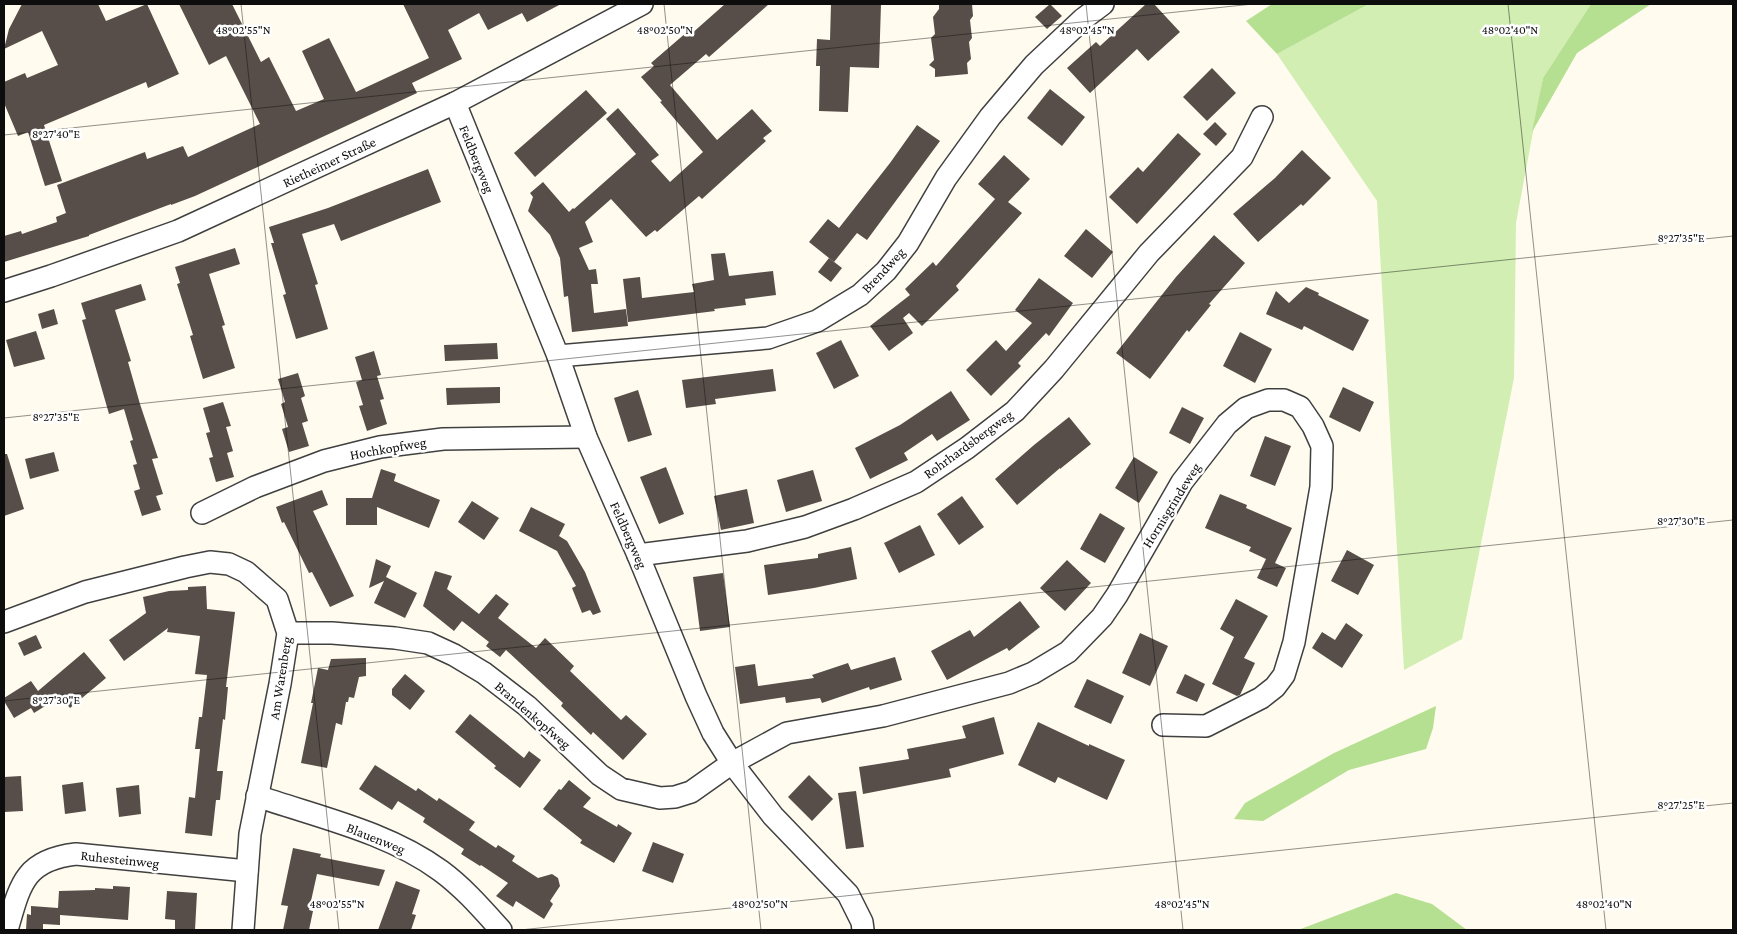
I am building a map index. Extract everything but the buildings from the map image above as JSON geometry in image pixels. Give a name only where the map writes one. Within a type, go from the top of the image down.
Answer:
[{"type":"street","name":"Rietheimer Straße","points":[[4,291],[178,230],[455,103],[642,4]]},
{"type":"street","name":"Brendweg","points":[[558,356],[768,338],[817,321],[860,296],[886,271],[908,243],[946,178],[990,117],[1034,64],[1083,19],[1103,4]]},
{"type":"street","name":"Feldbergweg","points":[[455,103],[558,356],[586,437],[713,734],[732,763],[773,816],[848,894],[862,922],[862,930]]},
{"type":"street","name":"Rohrhardsbergweg","points":[[638,555],[747,541],[805,527],[854,509],[916,482],[967,448],[1015,411],[1054,369],[1149,253],[1242,157],[1262,117]]},
{"type":"street","name":"Hornisgrindeweg","points":[[732,763],[787,733],[883,716],[1009,684],[1033,673],[1068,652],[1102,617],[1117,595],[1182,482],[1227,424],[1246,408],[1268,400],[1284,400],[1300,407],[1313,426],[1322,446],[1319,496],[1294,642],[1284,675],[1275,687],[1261,698],[1206,726],[1162,725]]},
{"type":"street","name":"Hochkopfweg","points":[[202,513],[254,487],[324,461],[380,447],[443,439],[586,437]]},
{"type":"street","name":"Am Warenberg","points":[[4,622],[85,592],[210,562],[229,564],[246,572],[277,599],[288,633],[280,684],[250,834],[243,930]]},
{"type":"street","name":"Brandenkopfweg","points":[[288,633],[395,638],[428,643],[454,655],[484,673],[528,706],[600,775],[621,789],[660,798],[675,797],[691,792],[732,763]]},
{"type":"street","name":"Blauenweg","points":[[257,796],[367,832],[399,845],[441,871],[474,900],[501,930]]},
{"type":"street","name":"Ruhesteinweg","points":[[7,930],[24,881],[39,865],[58,856],[76,854],[247,871]]},
{"type":"green space","points":[[1272,4],[1369,4],[1277,54],[1246,21]]},
{"type":"green space","points":[[1369,4],[1591,4],[1543,78],[1516,223],[1514,378],[1462,639],[1404,670],[1377,201],[1277,54]]},
{"type":"green space","points":[[1591,4],[1651,4],[1577,53],[1532,132],[1543,78]]},
{"type":"green space","points":[[1436,706],[1433,728],[1426,749],[1349,770],[1263,821],[1234,819],[1245,803],[1334,753]]},
{"type":"green space","points":[[1396,893],[1432,904],[1467,930],[1298,930]]}]
